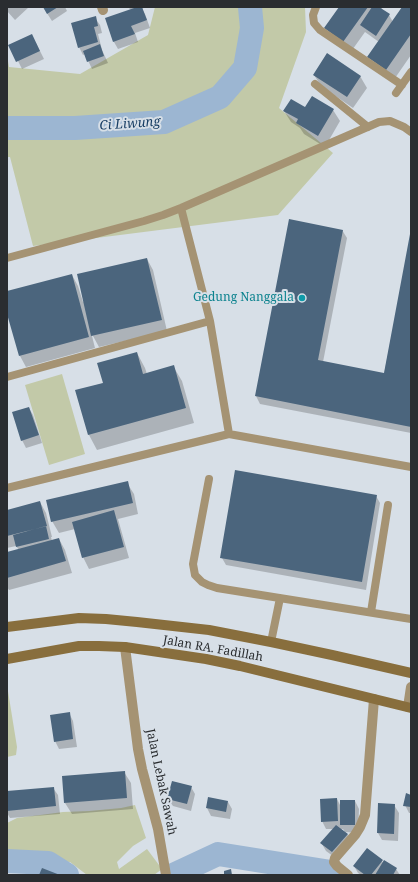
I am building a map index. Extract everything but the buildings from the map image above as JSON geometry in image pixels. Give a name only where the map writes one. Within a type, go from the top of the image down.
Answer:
[{"type":"main road","name":"Jalan RA. Fadillah","points":[[7,626],[79,618],[106,619],[209,630],[411,673]]},
{"type":"main road","name":"Jalan RA. Fadillah","points":[[7,659],[79,646],[125,647],[240,666],[410,707]]},
{"type":"street","name":"Jalan Lebak Sawah","points":[[125,647],[138,749],[158,829],[165,872]]},
{"type":"street","points":[[410,707],[411,688]]},
{"type":"street","points":[[348,875],[337,866],[334,862],[334,858],[358,831],[366,815],[374,699]]},
{"type":"lane","points":[[316,7],[313,15],[314,23],[320,30],[402,85]]},
{"type":"lane","points":[[396,93],[411,72]]},
{"type":"lane","points":[[315,84],[368,127]]},
{"type":"lane","points":[[7,258],[144,221],[181,208],[379,122],[390,121],[411,132]]},
{"type":"lane","points":[[181,208],[210,321],[229,434]]},
{"type":"lane","points":[[7,377],[210,321]]},
{"type":"lane","points":[[7,488],[229,434],[411,467]]},
{"type":"lane","points":[[209,479],[193,564],[195,575],[202,582],[213,587],[371,612],[411,620]]},
{"type":"lane","points":[[371,612],[388,505]]},
{"type":"lane","points":[[271,642],[280,598]]},
{"type":"green space","points":[[155,7],[305,7],[306,32],[279,108],[333,153],[278,215],[33,246],[10,157],[7,157],[7,55],[9,67],[80,74],[148,35]]},
{"type":"green space","points":[[62,374],[85,454],[49,465],[25,385]]},
{"type":"green space","points":[[7,685],[17,747],[16,755],[7,757]]},
{"type":"green space","points":[[135,805],[146,838],[133,846],[117,862],[119,869],[147,849],[162,869],[154,875],[87,875],[70,862],[56,861],[21,851],[7,854],[7,823],[17,818],[63,812],[121,808]]},
{"type":"waterway","name":"Ci Liwung","points":[[7,128],[75,128],[164,122],[220,97],[245,68],[252,28],[250,7]]},
{"type":"waterway","points":[[173,875],[218,854],[331,872],[333,875]]},
{"type":"waterway","points":[[7,861],[48,863],[67,875]]},
{"type":"place","name":"Gedung Nanggala","points":[[302,298]]}]
